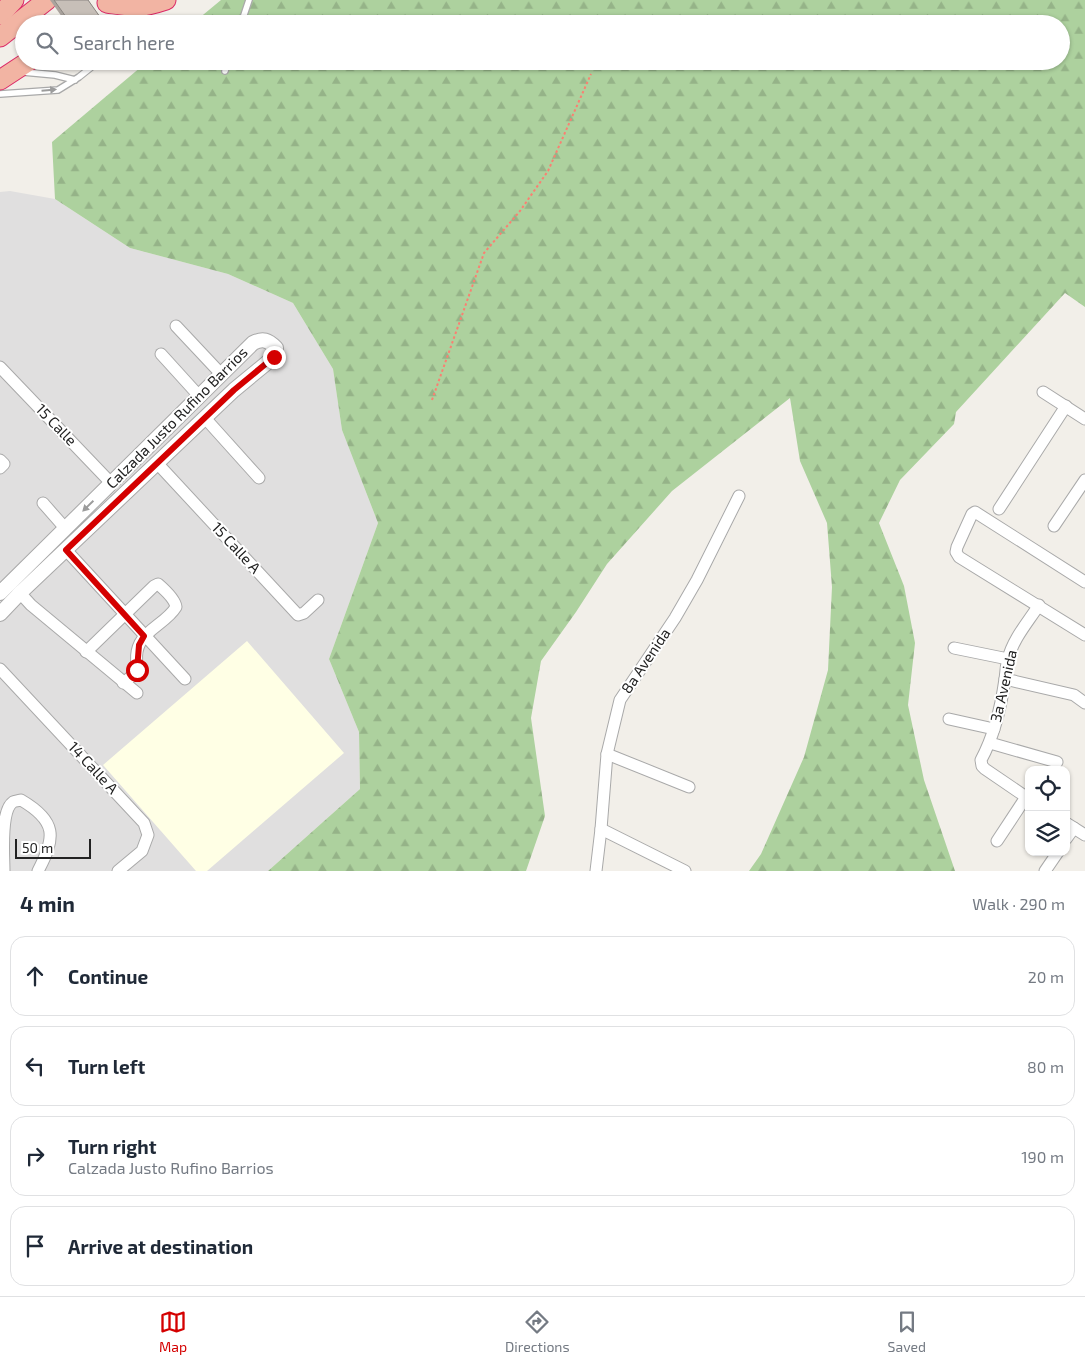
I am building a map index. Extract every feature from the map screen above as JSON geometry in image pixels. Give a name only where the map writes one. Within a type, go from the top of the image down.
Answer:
[{"type":"highway","points":[[0,15],[14,0]]},
{"type":"highway","points":[[28,15],[47,0]]},
{"type":"highway","points":[[138,15],[166,0]]},
{"type":"highway","points":[[103,6],[133,15]]},
{"type":"highway","points":[[0,37],[15,25]]},
{"type":"street","points":[[176,326],[222,375]]},
{"type":"street","name":"Calzada Justo Rufino Barrios","points":[[0,593],[253,343],[259,340],[270,342],[276,348],[274,357],[234,390],[0,614]]},
{"type":"street","points":[[161,354],[200,396]]},
{"type":"street","name":"15 Calle","points":[[0,367],[112,483]]},
{"type":"street","points":[[1043,392],[1085,419]]},
{"type":"street","points":[[999,508],[1066,406]]},
{"type":"street","points":[[205,418],[259,478]]},
{"type":"street","points":[[175,420],[189,434]]},
{"type":"street","points":[[0,460],[4,464],[0,468]]},
{"type":"street","name":"15 Calle A","points":[[157,463],[298,614],[304,613],[318,600]]},
{"type":"street","points":[[1054,526],[1085,480]]},
{"type":"street","name":"8a Avenida","points":[[596,871],[602,828],[607,754],[620,700],[675,618],[697,580],[739,496]]},
{"type":"street","points":[[43,503],[65,528]]},
{"type":"street","points":[[1085,582],[975,512],[972,514],[957,547],[956,552],[959,557],[1085,635]]},
{"type":"street","points":[[66,550],[185,679]]},
{"type":"street","points":[[33,560],[44,571]]},
{"type":"street","points":[[86,652],[124,614],[158,584],[176,602],[176,607],[173,612],[144,636],[139,645],[137,670],[133,676],[123,683]]},
{"type":"street","points":[[20,593],[31,605],[137,693]]},
{"type":"street","name":"3a Avenida","points":[[1025,796],[985,769],[982,766],[981,760],[990,743],[994,729],[1008,659],[1015,640],[1039,605]]},
{"type":"street","points":[[954,648],[1008,659]]},
{"type":"street","name":"14 Calle A","points":[[0,669],[144,823],[148,835],[142,851],[118,871]]},
{"type":"street","points":[[1005,679],[1074,694],[1085,703]]},
{"type":"street","points":[[948,720],[994,729]]},
{"type":"street","points":[[990,743],[1057,762]]},
{"type":"street","points":[[607,754],[688,787]]},
{"type":"street","points":[[4,871],[2,824],[6,808],[13,802],[21,800],[34,808],[50,827],[51,839],[48,852],[38,871]]},
{"type":"street","points":[[997,841],[1025,802]]},
{"type":"street","points":[[1070,826],[1085,835]]},
{"type":"street","points":[[602,828],[686,871]]},
{"type":"street","points":[[1045,871],[1055,856]]},
{"type":"lane","points":[[244,15],[249,0]]},
{"type":"lane","points":[[0,94],[58,90],[88,70]]},
{"type":"lane","points":[[14,71],[56,74],[75,80]]},
{"type":"path","points":[[432,400],[484,253],[520,211],[548,171],[591,74]]},
{"type":"shaded area","points":[[10,191],[55,199],[130,248],[228,274],[293,303],[333,369],[342,430],[378,523],[329,659],[359,732],[360,789],[268,871],[0,871],[0,192]]},
{"type":"shaded area","points":[[247,641],[344,753],[207,871],[196,871],[103,765]]},
{"type":"green space","points":[[221,0],[1085,0],[1085,307],[1065,293],[956,412],[954,424],[900,480],[879,523],[904,586],[915,643],[908,705],[924,780],[955,871],[749,871],[761,854],[804,757],[828,670],[832,587],[827,523],[800,461],[790,398],[672,491],[607,564],[541,661],[531,718],[545,816],[526,871],[268,871],[360,789],[359,732],[329,659],[378,523],[342,430],[333,369],[293,303],[228,274],[130,248],[55,199],[52,142],[137,70],[1070,70],[1070,15],[203,15]]},
{"type":"building","points":[[54,0],[88,0],[99,15],[65,15]]},
{"type":"route","points":[[137,670],[139,645],[144,636],[66,550],[234,390],[274,357]]}]
